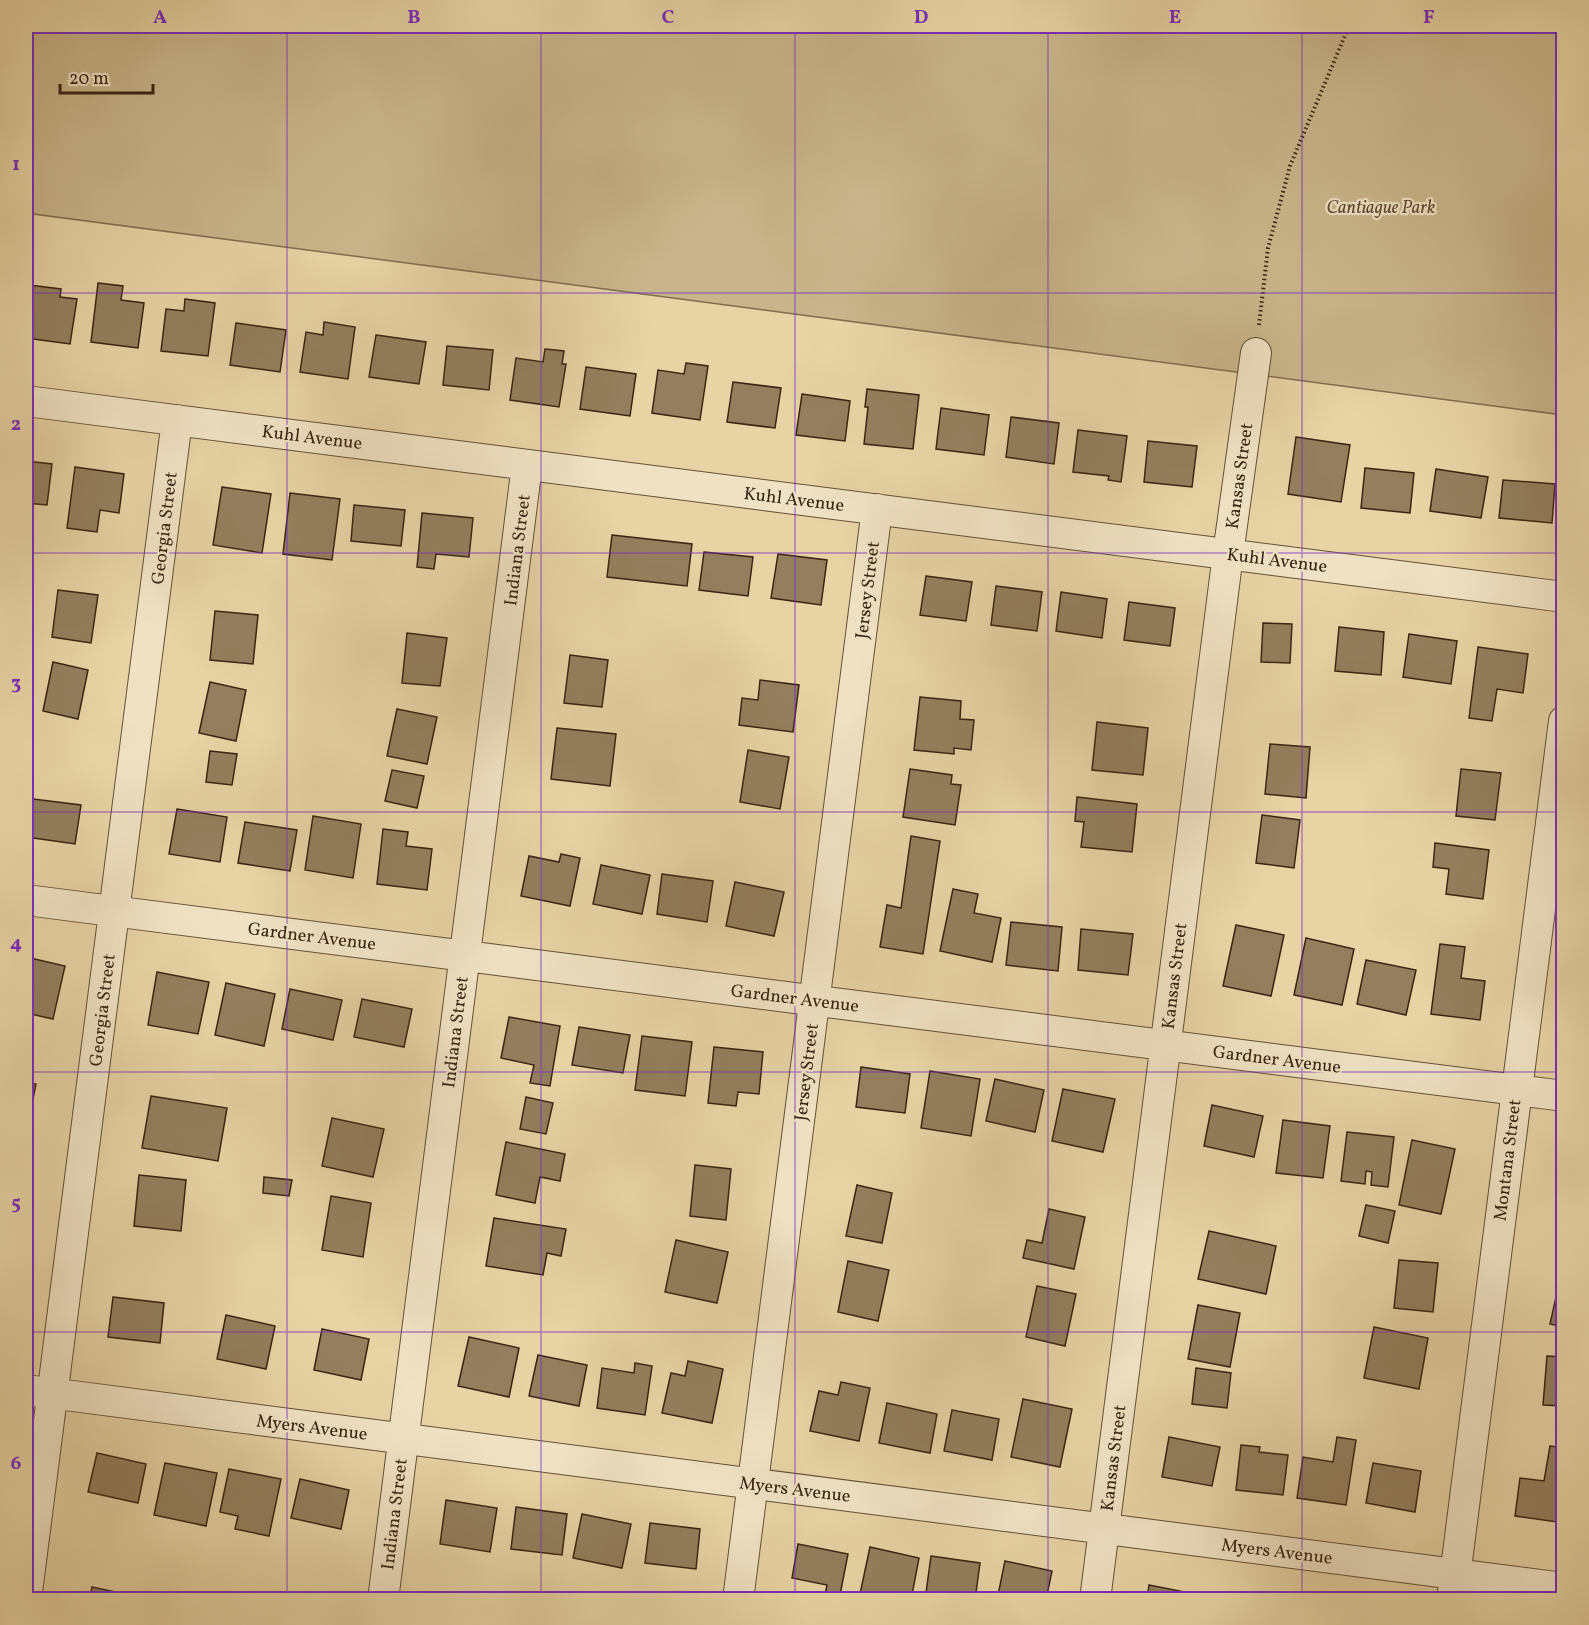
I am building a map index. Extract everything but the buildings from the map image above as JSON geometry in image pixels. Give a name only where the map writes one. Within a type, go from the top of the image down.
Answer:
[{"type":"street","name":"Kansas Street","points":[[1095,1599],[1228,554],[1256,353]]},
{"type":"street","name":"Kuhl Avenue","points":[[26,400],[1563,597]]},
{"type":"street","name":"Georgia Street","points":[[26,1599],[39,1392],[115,911],[177,420]]},
{"type":"street","name":"Indiana Street","points":[[383,1599],[528,465]]},
{"type":"street","name":"Jersey Street","points":[[738,1599],[877,509]]},
{"type":"street","name":"Montana Street","points":[[1453,1587],[1563,721]]},
{"type":"street","name":"Gardner Avenue","points":[[26,900],[1563,1096]]},
{"type":"street","name":"Myers Avenue","points":[[39,1392],[1104,1528],[1453,1587],[1563,1588]]},
{"type":"path","points":[[1256,353],[1268,248],[1290,166],[1349,26]]},
{"type":"green space","name":"Cantiague Park","points":[[26,26],[1563,26],[1563,415],[26,213]]}]
